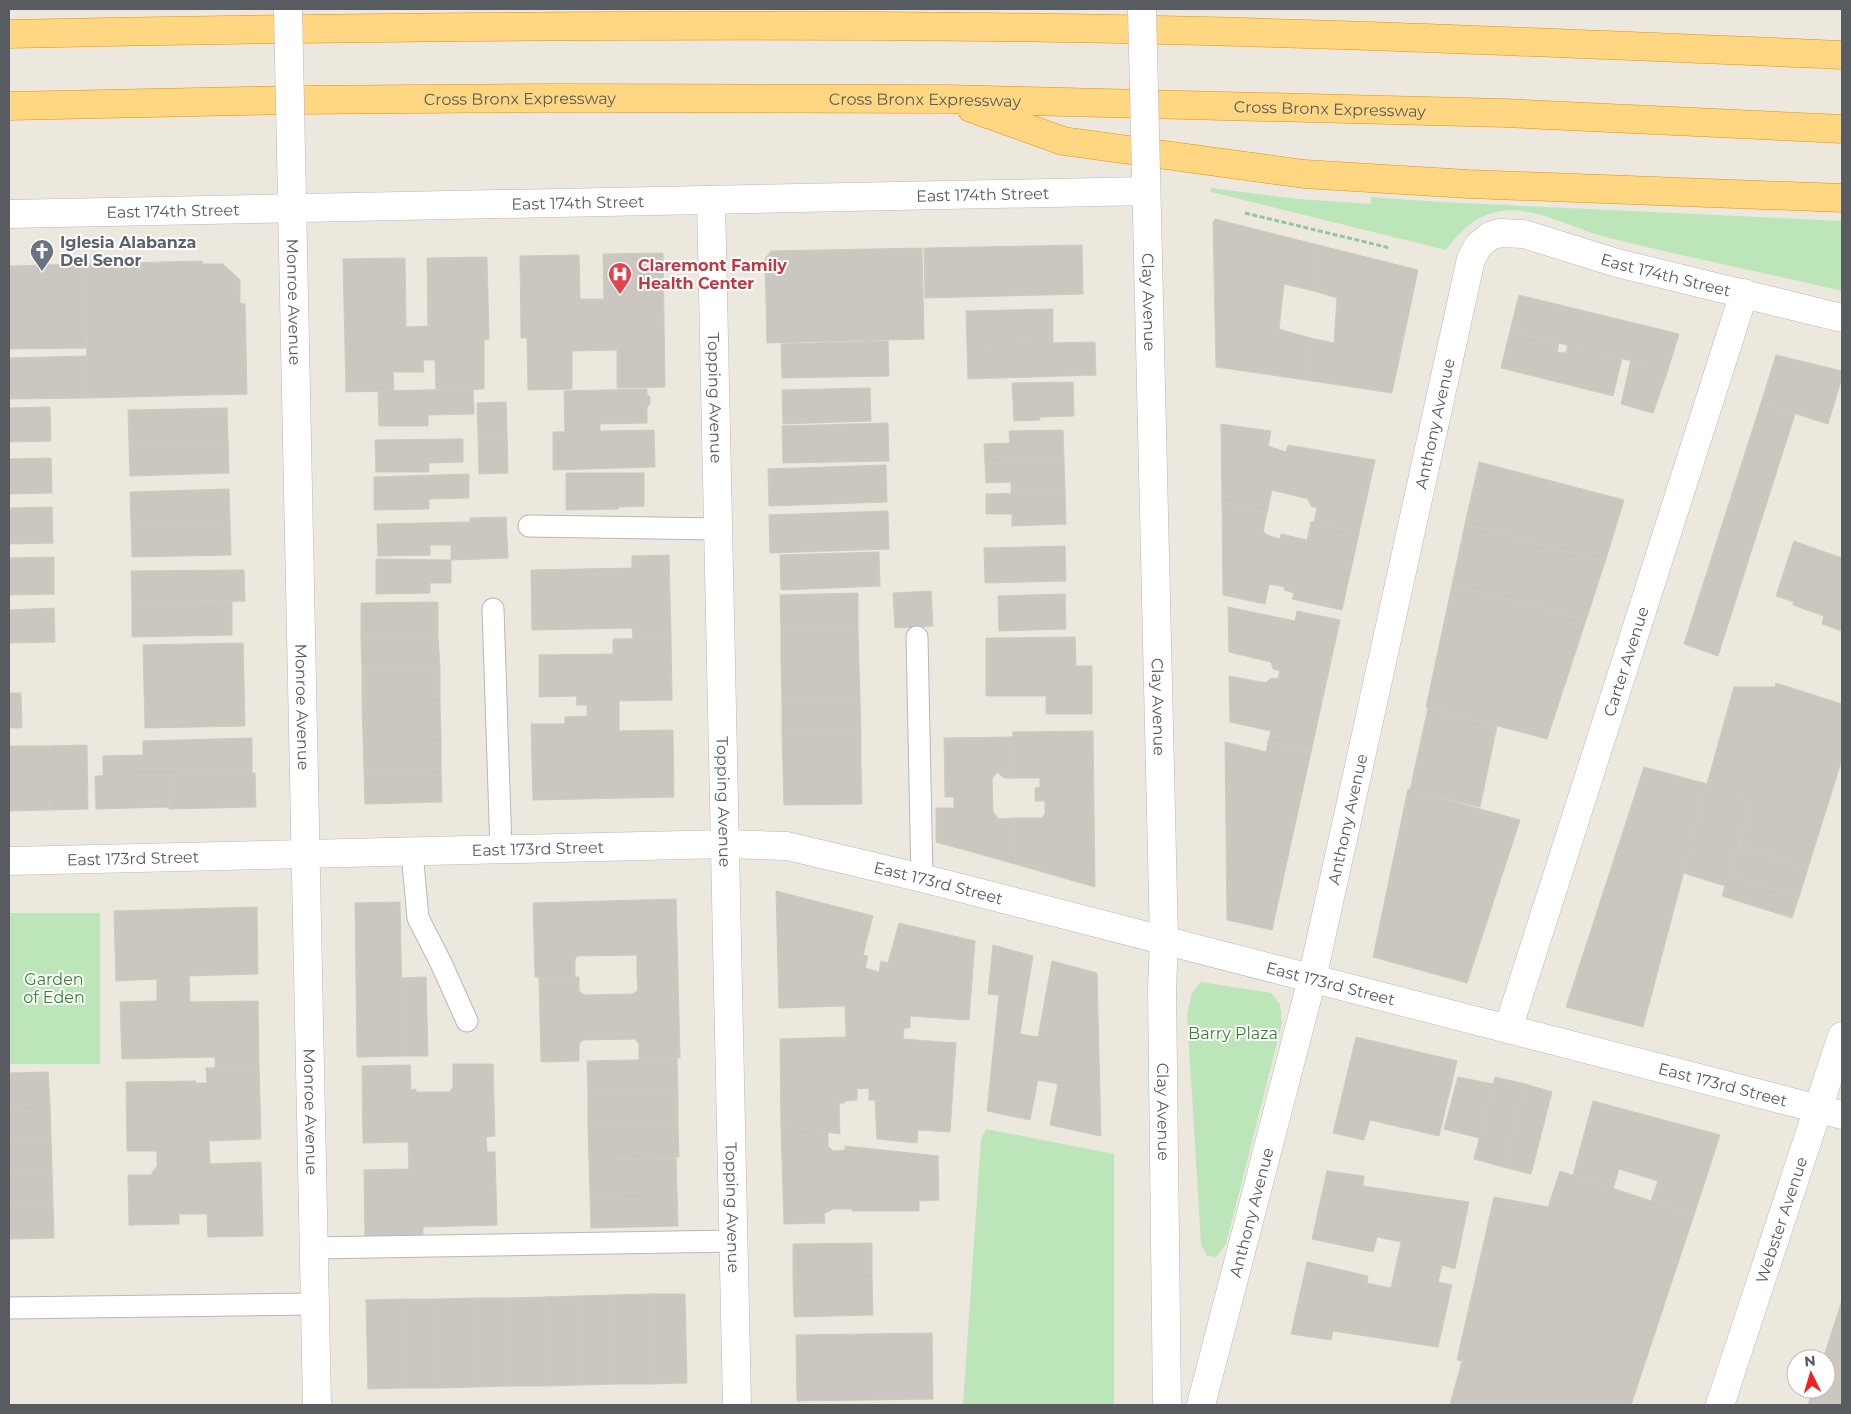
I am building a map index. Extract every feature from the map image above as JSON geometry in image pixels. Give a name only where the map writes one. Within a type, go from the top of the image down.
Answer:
[{"type":"highway","points":[[835,26],[1009,9]]},
{"type":"highway","points":[[9,34],[250,29],[714,26],[990,27],[1525,41],[1842,55]]},
{"type":"highway","name":"Cross Bronx Expressway","points":[[9,106],[295,100],[548,98],[946,99],[1477,112],[1842,129]]},
{"type":"highway","points":[[946,99],[1063,141],[1304,174],[1468,184],[1842,198]]},
{"type":"street","name":"Monroe Avenue","points":[[288,9],[317,1405]]},
{"type":"street","name":"Clay Avenue","points":[[1142,9],[1164,941],[1162,988],[1167,1405]]},
{"type":"street","name":"East 174th Street","points":[[9,214],[711,200],[1146,182]]},
{"type":"street","name":"Topping Avenue","points":[[711,200],[737,1405]]},
{"type":"street","name":"East 174th Street","points":[[1490,236],[1500,233],[1524,234],[1617,263],[1842,318]]},
{"type":"street","name":"Anthony Avenue","points":[[1200,1405],[1312,979],[1471,259],[1478,246],[1490,236]]},
{"type":"street","name":"Carter Avenue","points":[[1508,1029],[1744,294]]},
{"type":"street","name":"East 173rd Street","points":[[9,861],[725,844],[787,846],[922,878],[1830,1112]]},
{"type":"street","name":"Webster Avenue","points":[[1720,1405],[1830,1112],[1842,1036]]},
{"type":"lane","points":[[529,526],[718,529]]},
{"type":"lane","points":[[493,609],[502,850]]},
{"type":"lane","points":[[917,637],[922,878]]},
{"type":"lane","points":[[412,852],[418,918],[442,963],[467,1021]]},
{"type":"lane","points":[[313,1248],[733,1241]]},
{"type":"lane","points":[[9,1308],[315,1304]]},
{"type":"path","points":[[1246,213],[1390,248]]},
{"type":"green space","points":[[1211,188],[1298,199],[1371,204],[1371,197],[1842,221],[1842,291],[1602,236],[1523,211],[1509,210],[1488,214],[1461,232],[1446,250],[1211,192]]},
{"type":"green space","name":"Garden of Eden","points":[[9,913],[100,913],[100,1064],[9,1064]]},
{"type":"green space","name":"Barry Plaza","points":[[1201,982],[1271,993],[1280,1004],[1282,1023],[1226,1244],[1216,1257],[1207,1256],[1201,1244],[1187,1014],[1192,993]]},
{"type":"green space","points":[[986,1129],[1114,1154],[1114,1405],[963,1405],[981,1139]]},
{"type":"building","points":[[1215,219],[1318,245],[1314,291],[1284,284],[1279,329],[1310,338],[1306,380],[1216,367],[1213,223]]},
{"type":"building","points":[[1082,245],[1083,294],[925,298],[924,248]]},
{"type":"building","points":[[1318,245],[1418,270],[1392,393],[1306,380],[1310,338],[1334,343],[1337,298],[1314,291]]},
{"type":"building","points":[[922,248],[924,339],[767,343],[765,259],[771,251]]},
{"type":"building","points":[[663,253],[665,387],[617,388],[617,350],[572,351],[572,389],[528,390],[527,338],[521,338],[520,256],[579,255],[580,299],[604,299],[603,254]]},
{"type":"building","points":[[487,257],[489,339],[484,340],[484,389],[436,390],[435,360],[423,360],[424,372],[393,372],[394,391],[346,392],[343,259],[405,258],[406,327],[428,326],[427,258]]},
{"type":"building","points":[[202,261],[202,264],[223,264],[240,280],[240,303],[245,304],[247,394],[88,398],[84,264]]},
{"type":"building","points":[[84,264],[86,348],[9,349],[9,266]]},
{"type":"building","points":[[1519,295],[1679,334],[1668,370],[1510,331]]},
{"type":"building","points":[[1053,309],[1053,343],[967,345],[966,311]]},
{"type":"building","points":[[1510,331],[1559,343],[1557,352],[1566,353],[1568,345],[1622,358],[1613,396],[1501,368]]},
{"type":"building","points":[[888,341],[889,376],[782,378],[781,344]]},
{"type":"building","points":[[1095,342],[1096,375],[968,379],[967,345]]},
{"type":"building","points":[[1776,355],[1842,371],[1842,378],[1828,424],[1761,403]]},
{"type":"building","points":[[87,356],[88,398],[9,399],[9,358]]},
{"type":"building","points":[[1631,360],[1668,370],[1653,413],[1621,404]]},
{"type":"building","points":[[1073,382],[1074,416],[1039,417],[1040,420],[1014,421],[1012,383]]},
{"type":"building","points":[[870,388],[871,421],[783,424],[782,390]]},
{"type":"building","points":[[473,389],[474,414],[428,415],[428,426],[379,426],[378,391]]},
{"type":"building","points":[[647,389],[650,404],[647,407],[647,423],[600,424],[600,431],[565,432],[564,391]]},
{"type":"building","points":[[506,402],[507,434],[478,434],[477,403]]},
{"type":"building","points":[[1761,403],[1795,414],[1718,656],[1684,644]]},
{"type":"building","points":[[50,407],[51,441],[9,442],[9,408]]},
{"type":"building","points":[[227,408],[228,441],[129,444],[128,410]]},
{"type":"building","points":[[888,423],[889,461],[783,463],[782,426]]},
{"type":"building","points":[[1221,424],[1271,431],[1268,446],[1286,452],[1288,445],[1375,460],[1359,533],[1311,522],[1314,522],[1317,508],[1311,506],[1308,499],[1272,490],[1267,513],[1222,502]]},
{"type":"building","points":[[654,430],[655,467],[553,470],[553,432]]},
{"type":"building","points":[[1063,430],[1064,461],[985,463],[984,444],[1010,443],[1009,431]]},
{"type":"building","points":[[478,434],[507,434],[508,473],[479,474]]},
{"type":"building","points":[[463,439],[463,462],[429,463],[429,472],[376,472],[375,440]]},
{"type":"building","points":[[228,441],[229,473],[130,476],[129,444]]},
{"type":"building","points":[[51,458],[52,493],[9,494],[9,459]]},
{"type":"building","points":[[1064,461],[1065,492],[1011,494],[1011,482],[986,483],[985,463]]},
{"type":"building","points":[[1479,462],[1624,500],[1605,562],[1465,524]]},
{"type":"building","points":[[886,465],[887,502],[769,506],[768,469]]},
{"type":"building","points":[[566,473],[644,473],[644,506],[618,507],[618,509],[566,510]]},
{"type":"building","points":[[469,474],[469,498],[429,499],[429,509],[374,510],[374,477]]},
{"type":"building","points":[[229,489],[230,521],[131,524],[130,492]]},
{"type":"building","points":[[1065,492],[1066,524],[1012,526],[1012,514],[986,514],[986,494]]},
{"type":"building","points":[[1222,502],[1267,513],[1263,531],[1267,535],[1280,539],[1281,534],[1307,540],[1311,522],[1359,533],[1342,610],[1292,599],[1294,593],[1284,590],[1285,587],[1269,584],[1265,604],[1223,595]]},
{"type":"building","points":[[52,507],[53,543],[9,544],[9,508]]},
{"type":"building","points":[[888,511],[889,549],[770,553],[769,515]]},
{"type":"building","points":[[506,517],[508,558],[451,560],[451,545],[430,545],[430,555],[378,556],[377,524],[470,522],[470,518]]},
{"type":"building","points":[[230,521],[231,555],[132,557],[131,524]]},
{"type":"building","points":[[1465,524],[1605,562],[1586,620],[1452,585]]},
{"type":"building","points":[[1794,541],[1842,558],[1842,631],[1822,624],[1824,616],[1793,605],[1794,602],[1776,596]]},
{"type":"building","points":[[1065,546],[1066,581],[985,583],[984,548]]},
{"type":"building","points":[[879,552],[880,586],[781,590],[780,555]]},
{"type":"building","points":[[669,555],[671,638],[633,639],[632,628],[532,630],[531,570],[632,568],[632,556]]},
{"type":"building","points":[[54,557],[54,594],[9,595],[9,558]]},
{"type":"building","points":[[376,559],[451,560],[451,583],[430,583],[430,593],[376,594]]},
{"type":"building","points":[[244,570],[245,601],[132,603],[131,571]]},
{"type":"building","points":[[1452,585],[1586,620],[1547,739],[1426,707]]},
{"type":"building","points":[[931,591],[933,626],[895,628],[893,593]]},
{"type":"building","points":[[858,593],[858,629],[781,630],[780,595]]},
{"type":"building","points":[[1065,594],[1066,629],[999,631],[998,596]]},
{"type":"building","points":[[232,602],[232,635],[132,637],[132,603]]},
{"type":"building","points":[[438,602],[438,636],[361,638],[361,603]]},
{"type":"building","points":[[1228,607],[1295,621],[1297,611],[1340,620],[1311,752],[1268,742],[1271,731],[1230,722],[1229,676],[1266,683],[1271,678],[1278,679],[1280,671],[1273,669],[1271,662],[1229,652]]},
{"type":"building","points":[[54,608],[55,642],[9,643],[9,610]]},
{"type":"building","points":[[858,629],[859,664],[781,665],[781,630]]},
{"type":"building","points":[[438,636],[440,669],[362,670],[361,638]]},
{"type":"building","points":[[1075,637],[1076,666],[1092,666],[1092,714],[1046,714],[1046,696],[986,696],[986,638]]},
{"type":"building","points":[[671,638],[672,700],[619,701],[619,731],[673,730],[674,797],[533,800],[531,724],[565,724],[565,717],[587,716],[587,705],[576,705],[577,696],[539,697],[539,655],[613,654],[613,639]]},
{"type":"building","points":[[243,643],[245,726],[145,728],[143,645]]},
{"type":"building","points":[[859,664],[860,699],[782,700],[781,665]]},
{"type":"building","points":[[440,669],[440,703],[362,704],[362,670]]},
{"type":"building","points":[[1776,683],[1842,704],[1842,759],[1808,868],[1739,845],[1753,799],[1707,784],[1734,687],[1775,687]]},
{"type":"building","points":[[9,693],[21,693],[22,728],[9,728]]},
{"type":"building","points":[[860,699],[861,733],[782,735],[782,700]]},
{"type":"building","points":[[440,703],[441,736],[363,737],[362,704]]},
{"type":"building","points":[[1428,708],[1497,726],[1480,807],[1410,790]]},
{"type":"building","points":[[1093,731],[1095,887],[1015,864],[1014,818],[1042,818],[1045,814],[1045,801],[1035,801],[1035,788],[1040,787],[1040,778],[1014,778],[1013,732]]},
{"type":"building","points":[[861,733],[861,768],[783,769],[782,735]]},
{"type":"building","points":[[441,736],[441,769],[364,770],[363,737]]},
{"type":"building","points":[[1013,737],[1014,778],[1004,778],[997,772],[992,779],[993,812],[999,819],[1014,818],[1015,864],[936,842],[936,808],[954,808],[954,797],[945,797],[944,738]]},
{"type":"building","points":[[252,738],[252,773],[103,776],[103,756],[143,755],[143,741]]},
{"type":"building","points":[[1225,742],[1266,752],[1268,742],[1311,752],[1272,930],[1227,920]]},
{"type":"building","points":[[87,745],[88,809],[49,810],[48,746]]},
{"type":"building","points":[[9,746],[48,746],[49,810],[9,811]]},
{"type":"building","points":[[1644,767],[1707,784],[1643,1027],[1566,1007]]},
{"type":"building","points":[[861,768],[862,804],[784,805],[783,769]]},
{"type":"building","points":[[441,769],[442,802],[365,804],[364,770]]},
{"type":"building","points":[[255,773],[256,807],[169,809],[169,775]]},
{"type":"building","points":[[169,775],[169,807],[96,809],[95,776]]},
{"type":"building","points":[[1707,784],[1753,799],[1725,886],[1683,873]]},
{"type":"building","points":[[1408,789],[1520,820],[1467,983],[1373,957]]},
{"type":"building","points":[[1739,845],[1808,868],[1799,897],[1728,876]]},
{"type":"building","points":[[1728,876],[1799,897],[1792,918],[1722,896]]},
{"type":"building","points":[[776,891],[873,916],[863,955],[868,956],[865,968],[879,972],[881,961],[888,963],[899,923],[975,941],[969,1020],[910,1016],[910,1028],[904,1028],[903,1039],[956,1043],[950,1132],[918,1130],[917,1143],[877,1139],[875,1100],[869,1100],[869,1088],[857,1089],[857,1100],[839,1103],[840,1134],[781,1126],[780,1039],[846,1037],[845,1006],[779,1008]]},
{"type":"building","points":[[676,899],[678,975],[637,976],[637,955],[577,956],[575,960],[575,977],[539,979],[539,977],[535,977],[533,903]]},
{"type":"building","points":[[400,902],[403,1056],[357,1057],[355,903]]},
{"type":"building","points":[[257,907],[258,974],[189,976],[190,1002],[258,1001],[259,1067],[215,1068],[215,1057],[122,1059],[120,1002],[157,1001],[157,979],[116,981],[114,911]]},
{"type":"building","points":[[993,945],[1033,956],[1020,1034],[1038,1037],[1052,961],[1097,973],[1101,1136],[1050,1125],[1058,1084],[1038,1080],[1030,1120],[987,1111],[999,995],[988,994]]},
{"type":"building","points":[[678,975],[680,1058],[639,1059],[639,1044],[635,1039],[583,1040],[579,1044],[579,1061],[541,1062],[539,979],[579,977],[579,991],[584,995],[633,994],[638,990],[637,976]]},
{"type":"building","points":[[426,977],[428,1056],[403,1056],[401,978]]},
{"type":"building","points":[[1356,1037],[1457,1061],[1439,1136],[1370,1120],[1364,1140],[1333,1133]]},
{"type":"building","points":[[677,1059],[678,1091],[588,1093],[587,1061]]},
{"type":"building","points":[[453,1064],[493,1064],[495,1136],[486,1137],[487,1152],[495,1152],[497,1225],[423,1227],[423,1239],[365,1240],[364,1170],[409,1169],[408,1142],[363,1143],[362,1066],[410,1065],[411,1090],[416,1089],[416,1092],[450,1092],[453,1089]]},
{"type":"building","points":[[259,1067],[261,1139],[209,1141],[210,1164],[261,1162],[263,1236],[208,1237],[207,1214],[179,1214],[179,1224],[129,1225],[128,1175],[151,1175],[157,1166],[157,1151],[127,1151],[126,1082],[196,1081],[195,1083],[207,1083],[206,1068]]},
{"type":"building","points":[[48,1072],[50,1104],[9,1106],[10,1073]]},
{"type":"building","points":[[1458,1077],[1493,1084],[1479,1138],[1444,1129]]},
{"type":"building","points":[[1495,1077],[1525,1084],[1503,1167],[1474,1159]]},
{"type":"building","points":[[1525,1084],[1552,1092],[1531,1174],[1503,1167]]},
{"type":"building","points":[[678,1091],[678,1125],[588,1127],[588,1093]]},
{"type":"building","points":[[1593,1101],[1720,1135],[1694,1215],[1651,1201],[1658,1181],[1619,1169],[1613,1189],[1573,1175]]},
{"type":"building","points":[[50,1104],[51,1137],[9,1139],[9,1106]]},
{"type":"building","points":[[678,1125],[679,1157],[589,1160],[588,1127]]},
{"type":"building","points":[[781,1126],[828,1132],[828,1146],[833,1151],[845,1150],[845,1146],[938,1156],[939,1200],[919,1201],[919,1211],[852,1211],[852,1209],[833,1209],[824,1214],[825,1223],[784,1224]]},
{"type":"building","points":[[51,1137],[52,1170],[9,1171],[9,1139]]},
{"type":"building","points":[[676,1158],[677,1192],[590,1194],[589,1160]]},
{"type":"building","points":[[52,1170],[53,1204],[9,1206],[9,1171]]},
{"type":"building","points":[[1327,1171],[1364,1176],[1363,1186],[1469,1202],[1455,1269],[1442,1265],[1438,1282],[1452,1285],[1438,1347],[1333,1331],[1331,1340],[1291,1334],[1307,1262],[1368,1276],[1367,1283],[1391,1288],[1401,1242],[1377,1237],[1373,1252],[1312,1239]]},
{"type":"building","points":[[1560,1171],[1694,1215],[1631,1405],[1450,1405],[1462,1361],[1457,1360],[1494,1197],[1548,1207]]},
{"type":"building","points":[[677,1192],[678,1226],[591,1228],[590,1194]]},
{"type":"building","points":[[53,1204],[54,1238],[9,1239],[9,1206]]},
{"type":"building","points":[[872,1243],[872,1279],[793,1280],[793,1244]]},
{"type":"building","points":[[872,1279],[873,1315],[794,1317],[793,1280]]},
{"type":"building","points":[[650,1294],[652,1384],[616,1384],[614,1295]]},
{"type":"building","points":[[650,1294],[685,1294],[687,1383],[652,1384]]},
{"type":"building","points":[[614,1295],[616,1384],[581,1385],[579,1296]]},
{"type":"building","points":[[579,1296],[581,1385],[546,1386],[544,1297]]},
{"type":"building","points":[[544,1297],[546,1386],[509,1386],[507,1298]]},
{"type":"building","points":[[473,1298],[474,1387],[439,1388],[437,1299]]},
{"type":"building","points":[[473,1298],[507,1298],[509,1386],[474,1387]]},
{"type":"building","points":[[402,1299],[437,1299],[439,1388],[404,1388]]},
{"type":"building","points":[[402,1299],[404,1388],[368,1389],[366,1300]]},
{"type":"building","points":[[1842,1300],[1842,1318],[1837,1316]]},
{"type":"building","points":[[1837,1316],[1842,1318],[1842,1369],[1836,1367],[1836,1349],[1826,1349]]},
{"type":"building","points":[[932,1333],[933,1399],[797,1401],[796,1335]]},
{"type":"building","points":[[1836,1367],[1842,1369],[1842,1405],[1808,1405],[1810,1399],[1836,1399]]},
{"type":"place","name":"Iglesia Alabanza Del Senor","points":[[42,272]]},
{"type":"place","name":"Claremont Family Health Center","points":[[620,295]]}]
